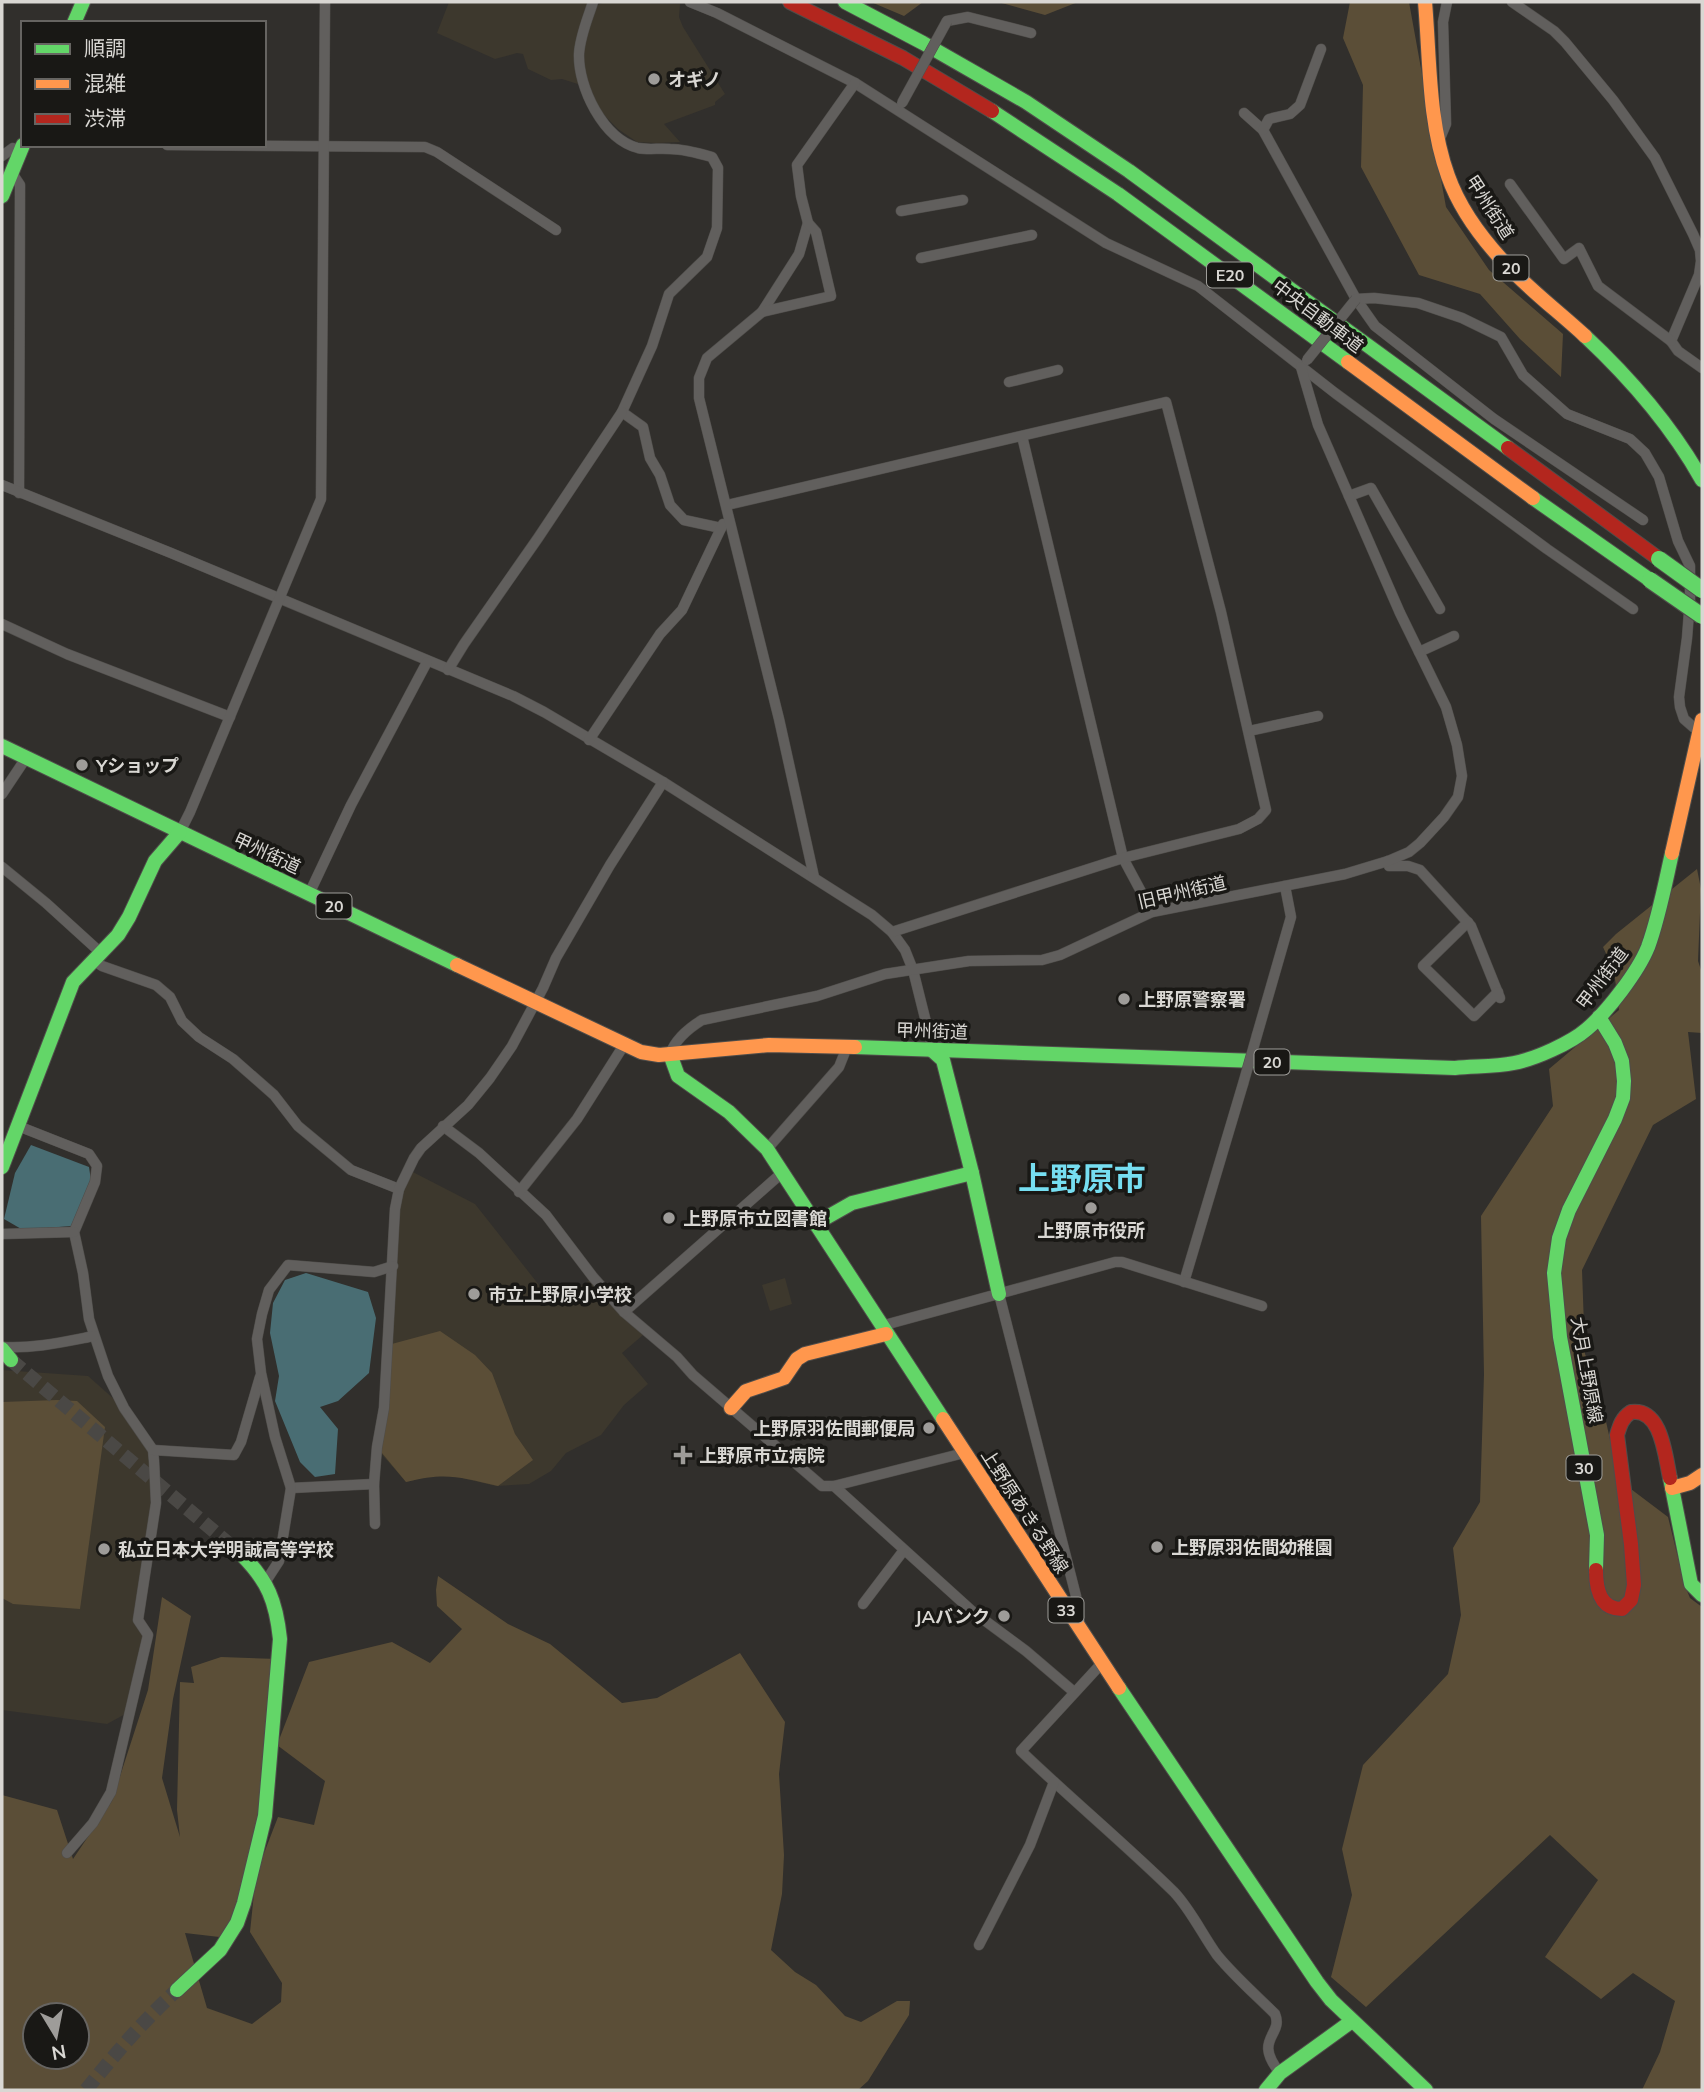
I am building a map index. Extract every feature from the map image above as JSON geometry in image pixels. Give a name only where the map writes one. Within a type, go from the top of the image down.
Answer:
[{"type":"main road","points":[[75,21],[83,2]]},
{"type":"main road","name":"中央自動車道","points":[[789,2],[945,82],[1019,126],[1091,174],[1448,438],[1702,616]]},
{"type":"main road","name":"中央自動車道","points":[[845,2],[1026,102],[1129,171],[1702,590]]},
{"type":"main road","name":"甲州街道","points":[[1425,2],[1439,141],[1456,194],[1480,232],[1504,262],[1605,356],[1657,411],[1676,434],[1702,480]]},
{"type":"main road","points":[[2,195],[22,148]]},
{"type":"main road","name":"甲州街道","points":[[2,746],[641,1052],[659,1055],[769,1045],[1455,1068],[1514,1063],[1537,1056],[1585,1031],[1633,974],[1647,949],[1660,905],[1701,729]]},
{"type":"main road","points":[[2,1167],[73,982],[85,966],[118,934],[155,861],[180,832]]},
{"type":"main road","name":"大月上野原線","points":[[1599,1017],[1612,1033],[1616,1043],[1625,1088],[1618,1113],[1568,1213],[1556,1250],[1555,1266],[1564,1365],[1597,1538],[1599,1597],[1606,1606],[1614,1610],[1622,1609],[1631,1600],[1634,1585],[1617,1435],[1626,1415],[1636,1411],[1644,1412],[1654,1421],[1661,1434],[1691,1584],[1702,1595]]},
{"type":"main road","points":[[933,1051],[943,1060],[999,1294]]},
{"type":"main road","name":"上野原あきる野線","points":[[670,1054],[678,1076],[729,1112],[767,1149],[1058,1598],[1310,1972],[1331,2000],[1426,2090]]},
{"type":"main road","points":[[815,1224],[852,1203],[972,1173]]},
{"type":"main road","points":[[731,1408],[746,1391],[784,1378],[797,1359],[805,1354],[883,1330]]},
{"type":"main road","points":[[1672,1488],[1690,1483],[1702,1475]]},
{"type":"main road","points":[[177,1990],[220,1950],[237,1923],[265,1816],[280,1639],[275,1602],[266,1581],[241,1554]]},
{"type":"main road","points":[[1266,2090],[1280,2073],[1352,2021]]},
{"type":"street","points":[[180,832],[321,499],[325,2]]},
{"type":"street","points":[[449,670],[622,412],[652,346],[669,294],[707,257],[717,228],[718,168],[712,157],[672,149],[638,148],[611,132],[591,104],[579,55],[593,2]]},
{"type":"street","points":[[690,2],[762,35],[900,106],[1107,243],[1198,286],[1304,363],[1547,549],[1633,609]]},
{"type":"street","points":[[1439,141],[1446,124],[1443,22],[1447,2]]},
{"type":"street","points":[[1512,2],[1554,31],[1614,100],[1655,158],[1693,234],[1700,250],[1699,275],[1671,341]]},
{"type":"street","points":[[900,106],[947,21],[968,17],[1031,33]]},
{"type":"street","points":[[1263,130],[1269,120],[1290,114],[1300,105],[1321,49]]},
{"type":"street","points":[[762,312],[831,296],[816,232],[808,223],[797,165],[855,83]]},
{"type":"street","points":[[1244,113],[1263,130],[1356,299],[1375,326],[1494,419],[1643,520]]},
{"type":"street","points":[[266,146],[425,147],[437,152],[556,230]]},
{"type":"street","points":[[2,156],[13,148],[22,148]]},
{"type":"street","points":[[12,173],[20,186],[19,492]]},
{"type":"street","points":[[1510,184],[1564,258],[1579,248],[1598,286],[1702,368]]},
{"type":"street","points":[[901,211],[963,200]]},
{"type":"street","points":[[808,223],[799,254],[762,312],[707,358],[699,378],[699,398],[779,719],[814,876]]},
{"type":"street","points":[[921,258],[1032,235]]},
{"type":"street","points":[[1304,363],[1356,299],[1374,298],[1418,303],[1462,318],[1501,337],[1523,375],[1567,414],[1630,439],[1645,453],[1659,477],[1678,541],[1690,566],[1687,638],[1679,697],[1684,719],[1701,729]]},
{"type":"street","name":"旧甲州街道","points":[[670,1054],[673,1045],[702,1020],[817,996],[885,974],[969,961],[1042,960],[1060,955],[1152,912],[1345,874],[1388,862],[1409,852],[1444,817],[1458,797],[1462,776],[1457,745],[1446,707],[1318,425],[1304,363]]},
{"type":"street","points":[[1009,382],[1058,370]]},
{"type":"street","points":[[728,510],[1166,402],[1223,623],[1266,810],[1258,819],[1239,828],[1123,858],[892,932]]},
{"type":"street","points":[[622,412],[643,427],[650,457],[660,475],[670,505],[684,520],[721,528]]},
{"type":"street","points":[[1022,436],[1123,858],[1152,912]]},
{"type":"street","points":[[2,485],[513,696],[663,782],[814,876],[872,915],[892,932],[917,969],[933,1051]]},
{"type":"street","points":[[1349,496],[1371,488],[1440,609]]},
{"type":"street","points":[[589,740],[660,634],[681,610],[728,510]]},
{"type":"street","points":[[2,624],[67,654],[230,717]]},
{"type":"street","points":[[1419,652],[1454,636]]},
{"type":"street","points":[[309,894],[351,805],[427,662]]},
{"type":"street","points":[[1249,731],[1318,716]]},
{"type":"street","points":[[2,794],[26,758]]},
{"type":"street","points":[[375,1524],[374,1483],[384,1408],[395,1209],[399,1189],[414,1158],[443,1126],[468,1105],[512,1046],[556,958],[610,865],[663,782]]},
{"type":"street","points":[[1388,862],[1390,866],[1408,866],[1420,870],[1468,922],[1471,926],[1499,995],[1474,1016],[1423,966],[1468,922]]},
{"type":"street","points":[[2,867],[46,903],[97,957],[102,966],[156,985],[170,997],[182,1021],[199,1037],[233,1059],[274,1095],[299,1126],[351,1170],[399,1189]]},
{"type":"street","points":[[1184,1282],[1291,917],[1285,886]]},
{"type":"street","points":[[519,1192],[577,1119],[624,1045]]},
{"type":"street","points":[[767,1149],[839,1067],[848,1047]]},
{"type":"street","points":[[18,1126],[89,1154],[97,1166],[95,1182],[74,1232],[89,1320],[108,1376],[124,1408],[153,1450],[156,1503],[138,1620],[148,1635],[111,1792],[93,1823],[67,1853]]},
{"type":"street","points":[[443,1126],[479,1153],[546,1215],[593,1277],[624,1312],[822,1486],[834,1486],[964,1452]]},
{"type":"street","points":[[624,1312],[783,1172]]},
{"type":"street","points":[[2,1234],[74,1232]]},
{"type":"street","points":[[883,1330],[1115,1262],[1262,1306]]},
{"type":"street","points":[[266,1581],[279,1561],[291,1488],[275,1437],[261,1373],[257,1339],[269,1290],[288,1265],[374,1272],[393,1266]]},
{"type":"street","points":[[999,1294],[1076,1596],[1081,1631]]},
{"type":"street","points":[[5,1352],[94,1336]]},
{"type":"street","points":[[153,1450],[234,1455],[241,1442],[261,1373]]},
{"type":"street","points":[[291,1488],[374,1483]]},
{"type":"street","points":[[834,1486],[972,1611],[1017,1644],[1074,1692]]},
{"type":"street","points":[[863,1604],[904,1550]]},
{"type":"street","points":[[1102,1663],[1021,1751],[1174,1892],[1220,1958],[1275,2014],[1276,2025],[1267,2043],[1267,2050],[1272,2064],[1280,2073]]},
{"type":"street","points":[[979,1945],[1030,1845],[1054,1782]]},
{"type":"shaded area","points":[[449,2],[680,4],[679,17],[683,27],[725,94],[715,105],[664,124],[680,142],[637,142],[618,129],[598,109],[588,82],[581,85],[562,79],[551,80],[528,69],[523,54],[495,59],[437,33]]},
{"type":"shaded area","points":[[871,2],[923,2],[904,16]]},
{"type":"shaded area","points":[[998,2],[1078,2],[1045,15]]},
{"type":"shaded area","points":[[1350,2],[1409,2],[1446,207],[1489,270],[1563,334],[1561,377],[1520,339],[1480,294],[1419,275],[1361,167],[1363,85],[1343,38]]},
{"type":"shaded area","points":[[1697,869],[1701,889],[1698,961],[1702,973],[1702,1033],[1688,1032],[1696,1099],[1653,1125],[1582,1270],[1585,1354],[1597,1381],[1619,1480],[1668,1517],[1685,1586],[1690,1598],[1702,1607],[1702,2090],[1642,2090],[1660,2052],[1675,2001],[1633,1973],[1601,1999],[1545,1957],[1598,1880],[1550,1835],[1366,2007],[1331,1977],[1352,1895],[1342,1849],[1363,1765],[1448,1674],[1461,1615],[1453,1548],[1480,1502],[1484,1374],[1481,1216],[1553,1106],[1549,1069],[1619,1010],[1614,971],[1603,947]]},
{"type":"shaded area","points":[[407,1169],[475,1204],[554,1304],[590,1280],[643,1335],[622,1353],[648,1384],[624,1405],[601,1435],[566,1453],[551,1471],[529,1484],[496,1486],[449,1475],[406,1482],[377,1449],[395,1209]]},
{"type":"shaded area","points":[[785,1278],[792,1304],[770,1311],[762,1285]]},
{"type":"shaded area","points":[[440,1331],[475,1355],[492,1373],[515,1434],[533,1460],[498,1486],[452,1477],[432,1477],[406,1482],[377,1447],[388,1345]]},
{"type":"shaded area","points":[[2,1370],[88,1376],[124,1408],[153,1450],[156,1503],[138,1620],[148,1635],[129,1712],[107,1724],[2,1710]]},
{"type":"shaded area","points":[[77,1401],[105,1427],[80,1609],[13,1604],[2,1598],[2,1402]]},
{"type":"shaded area","points":[[438,1576],[508,1624],[550,1644],[622,1703],[657,1698],[740,1653],[785,1722],[779,1774],[784,1855],[782,1894],[771,1950],[795,1972],[816,1985],[845,2016],[861,2022],[897,2001],[910,2001],[909,2015],[868,2081],[858,2090],[2,2090],[2,1795],[57,1810],[73,1859],[112,1801],[148,1690],[162,1597],[191,1616],[173,1699],[162,1778],[180,1837],[177,1810],[180,1682],[194,1683],[191,1667],[221,1657],[278,1659],[265,1816],[228,1938],[185,1933],[207,2008],[252,2024],[281,2002],[282,1983],[250,1932],[256,1874],[278,1817],[314,1825],[325,1781],[277,1745],[309,1662],[392,1642],[430,1663],[462,1629],[437,1606]]},
{"type":"water","points":[[31,1145],[89,1167],[93,1194],[71,1226],[23,1230],[4,1219],[15,1173]]},
{"type":"water","points":[[306,1273],[368,1292],[376,1318],[369,1373],[338,1401],[320,1407],[338,1429],[335,1474],[315,1477],[300,1462],[275,1401],[279,1376],[270,1333],[273,1303],[285,1280]]},
{"type":"tunnel","points":[[11,1360],[241,1554]]},
{"type":"tunnel","points":[[86,2090],[130,2038],[177,1990]]},
{"type":"traffic: fast","points":[[75,21],[83,2]]},
{"type":"traffic: fast","points":[[845,2],[1026,102],[1129,171],[1508,448]]},
{"type":"traffic: fast","points":[[992,111],[1118,194],[1348,362]]},
{"type":"traffic: fast","points":[[2,196],[22,147]]},
{"type":"traffic: fast","points":[[1585,336],[1649,404],[1677,440],[1702,480]]},
{"type":"traffic: fast","points":[[1533,498],[1650,580]]},
{"type":"traffic: fast","points":[[1659,559],[1702,590]]},
{"type":"traffic: fast","points":[[1650,580],[1702,616]]},
{"type":"traffic: fast","points":[[2,746],[457,965]]},
{"type":"traffic: fast","points":[[2,1167],[73,982],[118,935],[155,861],[180,832]]},
{"type":"traffic: fast","points":[[855,1047],[1455,1068],[1514,1063],[1572,1040],[1595,1022],[1621,991],[1648,947],[1672,853]]},
{"type":"traffic: fast","points":[[1596,1570],[1597,1535],[1560,1337],[1554,1273],[1559,1238],[1569,1210],[1623,1098],[1622,1061],[1615,1043],[1599,1017]]},
{"type":"traffic: fast","points":[[933,1051],[943,1060],[999,1294]]},
{"type":"traffic: fast","points":[[670,1054],[678,1076],[729,1112],[767,1149],[943,1419]]},
{"type":"traffic: fast","points":[[815,1224],[852,1203],[972,1173]]},
{"type":"traffic: fast","points":[[2,1349],[11,1360]]},
{"type":"traffic: fast","points":[[1670,1478],[1691,1584],[1702,1595]]},
{"type":"traffic: fast","points":[[177,1990],[220,1950],[237,1923],[265,1816],[280,1639],[269,1592],[258,1573],[241,1554]]},
{"type":"traffic: fast","points":[[1119,1688],[1317,1982],[1331,2000],[1426,2090]]},
{"type":"traffic: fast","points":[[1266,2090],[1280,2073],[1352,2021]]},
{"type":"traffic: slow","points":[[1425,2],[1433,112],[1441,155],[1458,199],[1478,231],[1502,260],[1585,336]]},
{"type":"traffic: slow","points":[[1348,362],[1533,498]]},
{"type":"traffic: slow","points":[[1672,853],[1702,720]]},
{"type":"traffic: slow","points":[[457,965],[641,1052],[659,1055],[769,1045],[855,1047]]},
{"type":"traffic: slow","points":[[731,1408],[746,1391],[784,1378],[797,1359],[805,1354],[886,1334]]},
{"type":"traffic: slow","points":[[943,1419],[1119,1688]]},
{"type":"traffic: slow","points":[[1672,1488],[1690,1483],[1702,1475]]},
{"type":"traffic: jam","points":[[790,2],[903,58],[992,111]]},
{"type":"traffic: jam","points":[[1508,448],[1659,559]]},
{"type":"traffic: jam","points":[[1596,1570],[1598,1591],[1604,1602],[1622,1609],[1631,1600],[1634,1585],[1617,1435],[1623,1419],[1631,1412],[1641,1413],[1656,1425],[1664,1446],[1670,1478]]},
{"type":"place","name":"オギノ","points":[[654,79]]},
{"type":"place","name":"Yショップ","points":[[82,765]]},
{"type":"place","name":"上野原警察署","points":[[1124,999]]},
{"type":"place","name":"上野原市役所","points":[[1091,1208]]},
{"type":"place","name":"上野原市立図書館","points":[[669,1218]]},
{"type":"place","name":"市立上野原小学校","points":[[474,1294]]},
{"type":"place","name":"上野原羽佐間郵便局","points":[[929,1428]]},
{"type":"place","name":"上野原市立病院","points":[[683,1455]]},
{"type":"place","name":"上野原羽佐間幼稚園","points":[[1157,1547]]},
{"type":"place","name":"私立日本大学明誠高等学校","points":[[104,1549]]},
{"type":"place","name":"JAバンク","points":[[1004,1616]]},
{"type":"district","name":"上野原市","points":[[1082,1178]]}]
